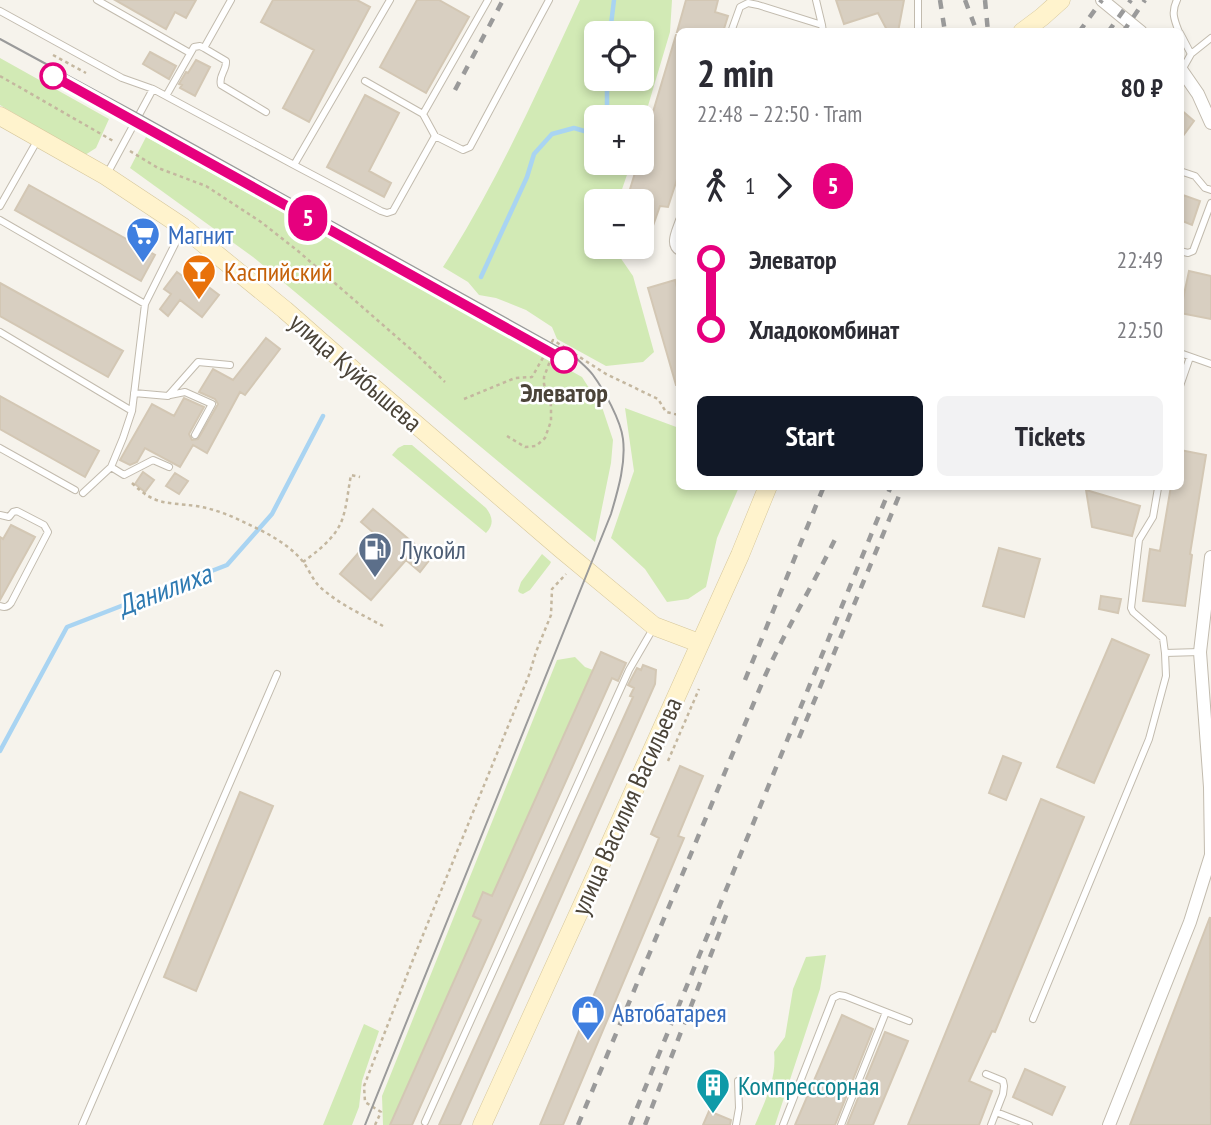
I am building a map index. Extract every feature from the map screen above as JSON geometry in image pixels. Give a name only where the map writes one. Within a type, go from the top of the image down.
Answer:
[{"type":"main road","points":[[1027,28],[1061,0]]},
{"type":"main road","name":"улица Куйбышева","points":[[0,116],[106,176],[183,227],[285,310],[654,626],[699,643]]},
{"type":"main road","name":"улица Василия Васильева","points":[[487,1123],[740,555],[766,490]]},
{"type":"street","points":[[1102,0],[1136,28]]},
{"type":"street","points":[[1184,73],[1198,94],[1211,123]]},
{"type":"street","points":[[1109,1125],[1190,922],[1211,855],[1210,787],[1200,652],[1211,557]]},
{"type":"lane","points":[[97,0],[190,53]]},
{"type":"lane","points":[[204,48],[231,0]]},
{"type":"lane","points":[[294,165],[390,0]]},
{"type":"lane","points":[[423,114],[488,0]]},
{"type":"lane","points":[[365,81],[423,114],[435,136],[463,150],[470,148],[549,0]]},
{"type":"lane","points":[[816,0],[822,28]]},
{"type":"lane","points":[[918,0],[918,28]]},
{"type":"lane","points":[[1177,0],[1173,17],[1177,28]]},
{"type":"lane","points":[[732,28],[740,7],[748,3],[822,28]]},
{"type":"lane","points":[[0,10],[122,78],[153,89],[387,213],[398,205],[435,136]]},
{"type":"lane","points":[[1184,64],[1191,54],[1211,38]]},
{"type":"lane","points":[[1184,41],[1191,54]]},
{"type":"lane","points":[[166,96],[194,47],[200,46],[226,61],[221,85],[266,112]]},
{"type":"lane","points":[[106,176],[153,89]]},
{"type":"lane","points":[[0,206],[39,138]]},
{"type":"lane","points":[[1184,172],[1195,176],[1205,188],[1211,190]]},
{"type":"lane","points":[[1184,252],[1193,251],[1211,202]]},
{"type":"lane","points":[[0,220],[145,304]]},
{"type":"lane","points":[[0,448],[79,491],[111,467],[132,411],[145,304],[183,227]]},
{"type":"lane","points":[[676,230],[673,246],[676,250]]},
{"type":"lane","points":[[0,332],[132,411]]},
{"type":"lane","points":[[1184,355],[1211,364]]},
{"type":"lane","points":[[1184,374],[1190,357]]},
{"type":"lane","points":[[168,396],[198,362],[230,365]]},
{"type":"lane","points":[[134,393],[168,396],[185,392],[212,404],[195,435]]},
{"type":"lane","points":[[111,467],[124,475],[153,460],[169,467]]},
{"type":"lane","points":[[1033,1019],[1149,739],[1166,676],[1163,638],[1133,612],[1131,607],[1139,540],[1153,517],[1158,490]]},
{"type":"lane","points":[[0,515],[9,517],[17,511],[44,526],[48,532],[11,603],[4,608],[0,606]]},
{"type":"lane","points":[[425,1122],[629,670],[654,626]]},
{"type":"lane","points":[[1165,653],[1200,652]]},
{"type":"lane","points":[[82,1125],[277,674]]},
{"type":"lane","points":[[782,1125],[833,999],[839,995],[845,996],[909,1021]]},
{"type":"lane","points":[[841,1125],[886,1012]]},
{"type":"lane","points":[[986,1074],[1003,1082],[1004,1086],[991,1125]]},
{"type":"lane","points":[[736,1125],[739,1108],[738,1081]]},
{"type":"lane","points":[[996,1112],[1029,1125]]},
{"type":"path","points":[[53,55],[86,73]]},
{"type":"path","points":[[0,75],[158,168],[205,186],[261,222],[298,251],[445,382]]},
{"type":"path","points":[[42,75],[81,96]]},
{"type":"path","points":[[464,399],[515,378],[532,377],[553,340],[606,374],[658,399],[666,412],[676,414]]},
{"type":"path","points":[[547,352],[564,363]]},
{"type":"path","points":[[507,436],[525,447],[536,446],[545,438],[551,421],[551,406],[544,384],[550,361],[547,352]]},
{"type":"path","points":[[124,475],[151,499],[225,513],[268,534],[287,546],[303,562],[318,585],[348,608],[383,626]]},
{"type":"path","points":[[303,562],[318,551],[338,528],[351,475],[360,477]]},
{"type":"path","points":[[375,1125],[380,1112],[365,1102],[364,1086],[529,675],[551,615],[552,589],[577,562]]},
{"type":"path","points":[[668,761],[692,704]]},
{"type":"green space","points":[[580,0],[672,0],[670,32],[654,86],[654,21],[584,21],[584,91],[652,91],[648,105],[584,105],[584,175],[627,175],[622,189],[584,189],[584,259],[621,259],[633,276],[654,352],[643,362],[606,366],[557,339],[552,327],[526,310],[496,298],[479,295],[468,282],[443,267],[499,169]]},
{"type":"green space","points":[[0,58],[109,119],[96,148],[85,155],[0,105]]},
{"type":"green space","points":[[146,137],[582,377],[603,410],[613,440],[595,542],[253,257],[130,168]]},
{"type":"green space","points":[[625,408],[676,427],[676,490],[738,490],[717,538],[706,587],[688,599],[667,602],[645,569],[611,538],[634,471]]},
{"type":"green space","points":[[404,445],[412,445],[486,508],[492,520],[486,533],[392,455]]},
{"type":"green space","points":[[542,554],[550,564],[530,590],[520,593],[518,591],[521,582]]},
{"type":"green space","points":[[575,657],[585,667],[593,670],[492,896],[483,893],[473,916],[481,920],[390,1125],[383,1125],[382,1096],[557,660]]},
{"type":"green space","points":[[826,955],[820,989],[775,1125],[755,1125],[774,1071],[774,1052],[785,1037],[793,989],[806,957]]},
{"type":"green space","points":[[364,1024],[379,1031],[362,1081],[359,1107],[352,1125],[323,1125]]},
{"type":"building","points":[[115,0],[196,0],[186,18],[175,12],[166,29]]},
{"type":"building","points":[[273,0],[357,0],[370,7],[309,122],[283,108],[314,50],[261,22]]},
{"type":"building","points":[[417,0],[439,0],[469,17],[426,93],[380,67]]},
{"type":"building","points":[[686,0],[718,0],[715,12],[728,16],[724,28],[678,28]]},
{"type":"building","points":[[836,0],[904,0],[899,28],[886,28],[878,13],[844,24]]},
{"type":"building","points":[[676,35],[676,182],[668,207],[660,206],[654,223],[654,189],[630,189],[634,175],[654,175],[654,109]]},
{"type":"building","points":[[150,52],[176,66],[169,79],[143,64]]},
{"type":"building","points":[[196,60],[210,67],[195,96],[180,88],[182,85],[179,84]]},
{"type":"building","points":[[365,95],[399,113],[369,171],[391,183],[384,197],[327,167]]},
{"type":"building","points":[[1184,112],[1194,121],[1184,135]]},
{"type":"building","points":[[29,185],[155,255],[141,281],[15,210]]},
{"type":"building","points":[[1184,195],[1200,201],[1192,225],[1184,222]]},
{"type":"building","points":[[1189,271],[1211,276],[1211,319],[1184,314],[1184,294]]},
{"type":"building","points":[[177,272],[199,288],[203,283],[219,295],[202,317],[180,300],[168,316],[160,309],[171,294],[164,289]]},
{"type":"building","points":[[675,280],[676,385],[648,288]]},
{"type":"building","points":[[0,283],[123,351],[108,377],[0,316]]},
{"type":"building","points":[[266,338],[280,349],[245,395],[240,392],[207,453],[193,445],[180,467],[145,448],[137,462],[130,465],[120,460],[152,404],[174,416],[184,398],[204,407],[189,434],[192,440],[198,439],[218,404],[215,399],[199,392],[213,369],[233,380]]},
{"type":"building","points":[[0,396],[99,451],[85,477],[0,429]]},
{"type":"building","points":[[1184,451],[1206,455],[1190,554],[1185,606],[1143,601],[1150,549],[1160,551],[1170,490],[1184,490]]},
{"type":"building","points":[[143,472],[154,480],[145,492],[135,484]]},
{"type":"building","points":[[175,473],[188,481],[179,494],[166,486]]},
{"type":"building","points":[[1086,490],[1140,506],[1132,536],[1092,527]]},
{"type":"building","points":[[373,509],[431,558],[420,572],[406,560],[371,600],[340,574],[375,534],[361,522]]},
{"type":"building","points":[[11,525],[35,537],[0,600],[0,537],[3,539]]},
{"type":"building","points":[[999,548],[1040,559],[1024,617],[983,606]]},
{"type":"building","points":[[1101,596],[1121,599],[1118,613],[1099,609]]},
{"type":"building","points":[[1112,639],[1149,655],[1094,783],[1057,767]]},
{"type":"building","points":[[601,652],[626,663],[618,681],[612,678],[412,1125],[390,1125],[481,920],[473,916],[483,892],[492,896]]},
{"type":"building","points":[[643,665],[656,670],[655,684],[460,1125],[439,1125],[633,697],[630,696],[634,688],[628,685],[637,668],[641,670]]},
{"type":"building","points":[[1003,756],[1021,763],[1006,800],[989,793]]},
{"type":"building","points":[[680,766],[703,776],[678,836],[684,838],[563,1125],[540,1125],[659,838],[651,834]]},
{"type":"building","points":[[240,792],[273,806],[196,991],[164,977]]},
{"type":"building","points":[[1041,799],[1084,817],[995,1032],[992,1031],[969,1081],[992,1091],[979,1125],[908,1125]]},
{"type":"building","points":[[1210,917],[1211,1125],[1130,1125]]},
{"type":"building","points":[[842,1015],[873,1029],[835,1125],[795,1125]]},
{"type":"building","points":[[885,1032],[908,1041],[873,1125],[847,1125]]},
{"type":"building","points":[[1025,1069],[1065,1087],[1052,1115],[1013,1097]]},
{"type":"building","name":"Компрессорная","points":[[709,1111],[731,1120],[730,1125],[703,1125]]},
{"type":"waterway","name":"Данилиха","points":[[611,21],[614,0]]},
{"type":"waterway","name":"Данилиха","points":[[607,91],[607,105]]},
{"type":"waterway","name":"Данилиха","points":[[481,277],[527,177],[534,154],[552,134],[574,128],[584,131]]},
{"type":"waterway","name":"Данилиха","points":[[0,751],[67,627],[227,565],[272,514],[323,416]]},
{"type":"tram line","points":[[0,39],[574,356],[597,381],[619,424],[623,439],[623,458],[611,514],[365,1125]]},
{"type":"tram line","name":"5","points":[[53,76],[564,360]]},
{"type":"railway","points":[[455,90],[503,0]]},
{"type":"railway","points":[[940,0],[944,28]]},
{"type":"railway","points":[[965,0],[976,28]]},
{"type":"railway","points":[[985,0],[988,28]]},
{"type":"railway","points":[[1082,28],[1102,0]]},
{"type":"railway","points":[[1111,28],[1131,0]]},
{"type":"railway","points":[[1126,28],[1145,0]]},
{"type":"railway","points":[[745,680],[822,490]]},
{"type":"railway","points":[[630,1125],[889,490]]},
{"type":"railway","points":[[799,738],[901,490]]},
{"type":"railway","points":[[578,1125],[765,676],[838,533]]},
{"type":"railway","points":[[645,1125],[727,913]]},
{"type":"place","name":"Магнит","points":[[143,264]]},
{"type":"place","name":"Каспийский","points":[[199,301]]},
{"type":"place","name":"Элеватор","points":[[564,360]]},
{"type":"place","name":"Лукойл","points":[[375,579]]},
{"type":"place","name":"Автобатарея","points":[[588,1042]]},
{"type":"place","name":"Компрессорная","points":[[713,1115]]}]
